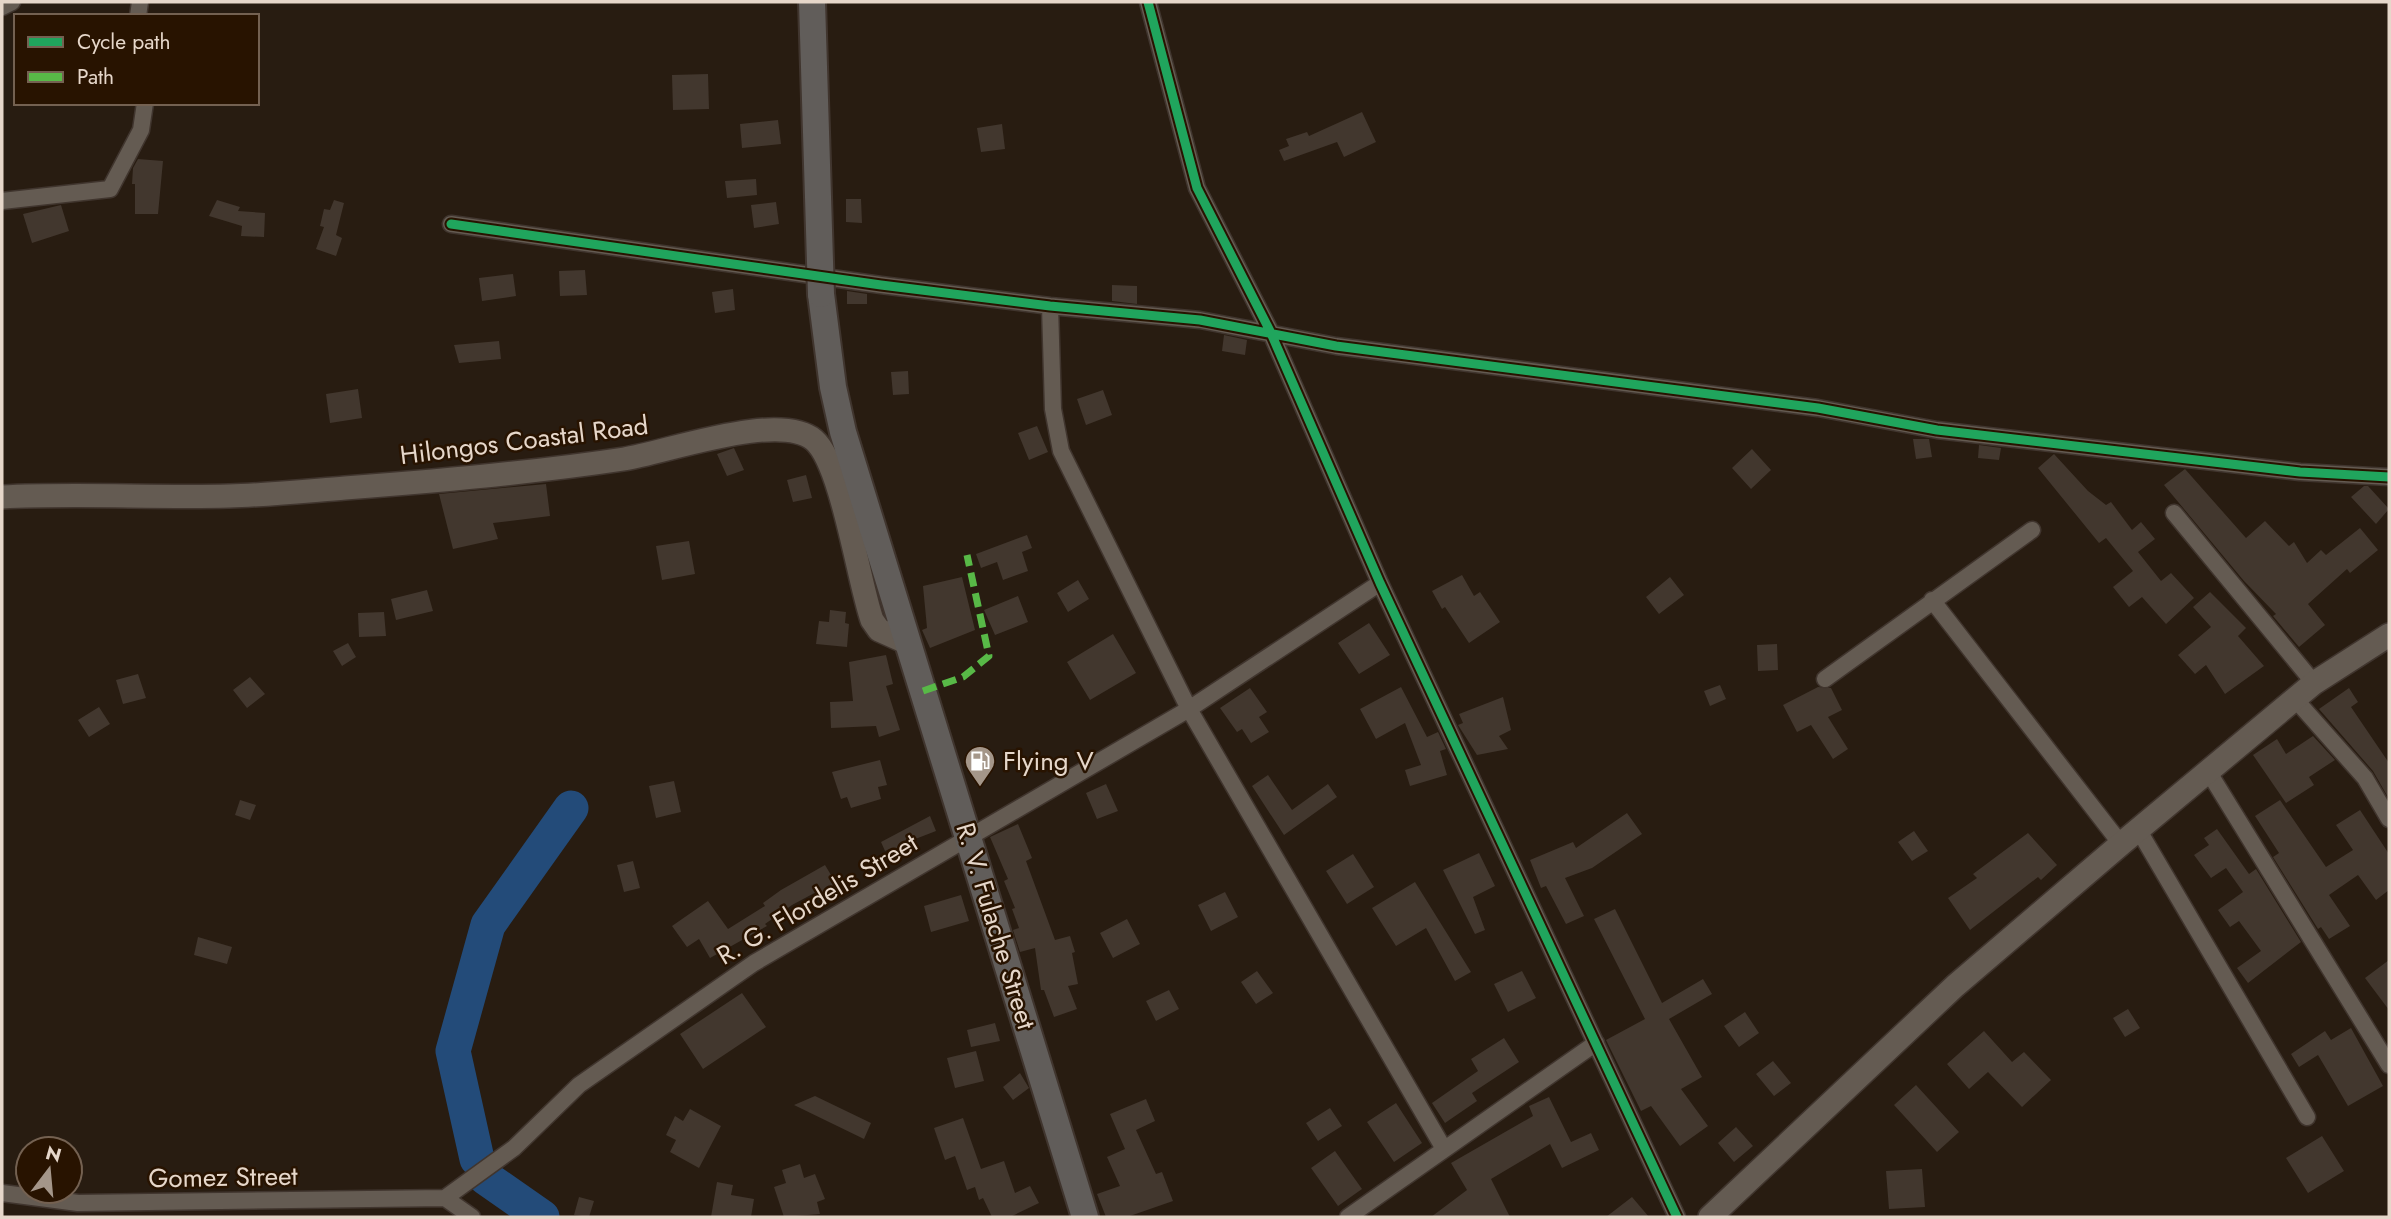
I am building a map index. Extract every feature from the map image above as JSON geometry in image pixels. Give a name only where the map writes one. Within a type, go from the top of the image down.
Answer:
[{"type":"main road","name":"R. V. Fulache Street","points":[[812,2],[821,294],[833,387],[844,432],[1085,1217]]},
{"type":"street","points":[[2,7],[12,2]]},
{"type":"street","points":[[1148,2],[1197,188],[1270,331],[1380,583],[1677,1217]]},
{"type":"street","points":[[2,201],[110,189],[141,130],[145,105]]},
{"type":"street","points":[[451,224],[1050,306],[1200,320],[1270,331],[1336,346],[1818,408],[1937,430],[2300,472],[2389,477]]},
{"type":"street","points":[[1050,306],[1054,409],[1062,451],[1189,709],[1444,1149]]},
{"type":"street","name":"Hilongos Coastal Road","points":[[2,497],[231,496],[413,483],[617,460],[744,432],[784,429],[802,433],[822,449],[834,477],[872,620],[879,630],[907,639]]},
{"type":"street","points":[[2174,513],[2314,683]]},
{"type":"street","points":[[1825,678],[2032,530]]},
{"type":"street","name":"R. G. Flordelis Street","points":[[445,1198],[514,1148],[579,1085],[754,963],[1189,709],[1380,583]]},
{"type":"street","points":[[1932,600],[2129,837],[2306,1117]]},
{"type":"street","points":[[1710,1217],[1955,986],[2314,683],[2389,635]]},
{"type":"street","points":[[2295,699],[2365,778],[2389,819]]},
{"type":"street","points":[[2208,771],[2389,1065]]},
{"type":"street","points":[[1348,1217],[1596,1043]]},
{"type":"street","name":"Gomez Street","points":[[2,1193],[78,1203],[445,1198]]},
{"type":"street","points":[[445,1198],[472,1217]]},
{"type":"building","points":[[708,74],[709,109],[673,110],[672,75]]},
{"type":"building","points":[[1362,112],[1376,142],[1344,157],[1337,142],[1284,161],[1279,150],[1289,146],[1286,139],[1307,132],[1309,136]]},
{"type":"building","points":[[778,120],[781,144],[742,148],[740,124]]},
{"type":"building","points":[[1002,124],[1005,149],[981,152],[977,128]]},
{"type":"building","points":[[138,159],[163,161],[158,214],[135,214],[135,184],[132,184],[133,168]]},
{"type":"building","points":[[756,179],[757,195],[727,198],[725,181]]},
{"type":"building","points":[[846,199],[861,199],[862,223],[846,222]]},
{"type":"building","points":[[217,200],[240,207],[238,211],[265,213],[264,237],[241,236],[242,226],[209,216]]},
{"type":"building","points":[[334,200],[344,203],[336,235],[342,238],[336,256],[316,249],[324,227],[320,226],[324,209],[330,210]]},
{"type":"building","points":[[776,202],[779,224],[754,228],[751,205]]},
{"type":"building","points":[[61,205],[69,231],[32,243],[23,214]]},
{"type":"building","points":[[585,270],[587,295],[560,296],[559,271]]},
{"type":"building","points":[[513,274],[516,296],[482,301],[479,278]]},
{"type":"building","points":[[1112,285],[1137,286],[1137,304],[1112,301]]},
{"type":"building","points":[[733,289],[735,310],[715,313],[712,292]]},
{"type":"building","points":[[847,291],[867,294],[867,304],[847,304]]},
{"type":"building","points":[[1224,335],[1247,340],[1245,355],[1222,351]]},
{"type":"building","points":[[499,341],[501,359],[459,363],[454,345]]},
{"type":"building","points":[[908,371],[909,394],[893,395],[891,372]]},
{"type":"building","points":[[358,389],[362,418],[330,423],[326,394]]},
{"type":"building","points":[[1103,390],[1112,415],[1086,425],[1077,399]]},
{"type":"building","points":[[1037,426],[1048,452],[1029,460],[1018,433]]},
{"type":"building","points":[[1913,439],[1929,439],[1932,457],[1916,459]]},
{"type":"building","points":[[1979,445],[2001,448],[1999,460],[1978,458]]},
{"type":"building","points":[[734,448],[744,470],[727,476],[717,454]]},
{"type":"building","points":[[1752,449],[1771,470],[1751,489],[1732,468]]},
{"type":"building","points":[[2054,454],[2088,491],[2106,505],[2111,502],[2132,530],[2141,522],[2155,539],[2138,552],[2161,581],[2171,573],[2194,598],[2166,624],[2142,597],[2129,607],[2113,587],[2133,571],[2106,538],[2099,543],[2038,468]]},
{"type":"building","points":[[2185,469],[2246,538],[2265,521],[2289,546],[2294,542],[2307,563],[2321,550],[2326,555],[2360,528],[2378,550],[2350,573],[2347,569],[2308,604],[2325,625],[2299,647],[2273,616],[2276,614],[2244,581],[2164,485]]},
{"type":"building","points":[[806,475],[812,498],[793,502],[787,480]]},
{"type":"building","points":[[546,484],[550,516],[493,523],[498,539],[453,549],[439,494]]},
{"type":"building","points":[[2364,486],[2368,486],[2389,509],[2376,524],[2351,497]]},
{"type":"building","points":[[1027,535],[1032,548],[1022,552],[1028,571],[1003,580],[997,562],[981,568],[976,554]]},
{"type":"building","points":[[689,541],[695,574],[662,580],[656,546]]},
{"type":"building","points":[[1462,575],[1474,596],[1480,592],[1500,622],[1469,643],[1445,607],[1442,609],[1432,591]]},
{"type":"building","points":[[962,577],[975,630],[930,648],[922,630],[927,628],[923,586]]},
{"type":"building","points":[[1670,577],[1684,595],[1659,614],[1646,597]]},
{"type":"building","points":[[1078,580],[1089,599],[1068,612],[1057,593]]},
{"type":"building","points":[[427,590],[433,611],[396,620],[391,599]]},
{"type":"building","points":[[2210,592],[2246,628],[2238,636],[2264,666],[2225,694],[2206,665],[2195,674],[2178,655],[2211,627],[2193,607]]},
{"type":"building","points":[[1018,596],[1028,622],[995,635],[984,610]]},
{"type":"building","points":[[830,610],[846,612],[845,623],[849,624],[847,647],[816,644],[819,621],[829,622]]},
{"type":"building","points":[[384,612],[386,636],[359,637],[358,613]]},
{"type":"building","points":[[1369,623],[1390,655],[1359,674],[1338,643]]},
{"type":"building","points":[[1113,634],[1136,673],[1090,700],[1067,662]]},
{"type":"building","points":[[348,643],[356,657],[342,666],[333,651]]},
{"type":"building","points":[[1777,644],[1778,670],[1758,671],[1757,645]]},
{"type":"building","points":[[886,655],[893,684],[886,686],[900,730],[879,737],[876,726],[831,728],[830,702],[853,701],[849,662]]},
{"type":"building","points":[[138,674],[146,698],[123,704],[116,680]]},
{"type":"building","points":[[250,677],[265,694],[247,708],[233,690]]},
{"type":"building","points":[[1720,685],[1726,699],[1710,706],[1704,691]]},
{"type":"building","points":[[1401,687],[1427,737],[1438,732],[1446,749],[1440,751],[1447,775],[1410,786],[1405,770],[1421,765],[1405,723],[1376,739],[1360,709]]},
{"type":"building","points":[[1818,687],[1831,688],[1842,710],[1828,717],[1848,749],[1833,759],[1811,725],[1797,732],[1783,705]]},
{"type":"building","points":[[1250,688],[1267,712],[1259,717],[1269,732],[1251,743],[1242,729],[1237,732],[1220,708]]},
{"type":"building","points":[[2349,688],[2358,702],[2351,707],[2389,763],[2389,799],[2373,771],[2319,709]]},
{"type":"building","points":[[1503,697],[1511,730],[1499,736],[1508,749],[1477,755],[1458,725],[1463,723],[1459,714]]},
{"type":"building","points":[[99,707],[110,724],[89,737],[78,720]]},
{"type":"building","points":[[2313,736],[2335,760],[2309,777],[2314,785],[2286,803],[2253,755],[2277,739],[2286,754]]},
{"type":"building","points":[[880,760],[887,785],[878,787],[881,799],[851,808],[847,797],[841,799],[832,772]]},
{"type":"building","points":[[1268,775],[1292,810],[1328,784],[1337,797],[1284,835],[1252,786]]},
{"type":"building","points":[[674,781],[681,812],[656,818],[649,786]]},
{"type":"building","points":[[1106,784],[1118,811],[1097,819],[1086,793]]},
{"type":"building","points":[[240,800],[256,805],[250,820],[235,815]]},
{"type":"building","points":[[2280,800],[2326,867],[2353,850],[2336,825],[2360,810],[2389,854],[2389,890],[2376,900],[2358,875],[2329,895],[2350,926],[2329,939],[2321,927],[2318,929],[2273,857],[2279,853],[2255,816]]},
{"type":"building","points":[[1627,813],[1642,834],[1592,868],[1565,878],[1584,916],[1566,924],[1546,886],[1541,888],[1530,860],[1573,842],[1576,848]]},
{"type":"building","points":[[930,816],[936,831],[905,843],[908,847],[893,856],[889,849],[885,851],[881,842]]},
{"type":"building","points":[[1018,824],[1032,858],[1026,861],[1055,940],[1070,936],[1075,952],[1072,953],[1078,984],[1068,986],[1077,1009],[1054,1017],[1044,990],[1041,990],[1035,948],[1020,952],[1013,930],[1019,928],[1012,909],[1015,908],[1004,881],[1008,879],[990,837]]},
{"type":"building","points":[[2217,829],[2249,874],[2256,869],[2301,942],[2248,983],[2237,968],[2261,951],[2239,921],[2230,927],[2218,910],[2243,892],[2226,868],[2211,878],[2194,855],[2209,845],[2204,838]]},
{"type":"building","points":[[1914,831],[1928,851],[1912,861],[1898,842]]},
{"type":"building","points":[[2028,833],[2057,865],[2041,880],[2038,877],[1970,930],[1948,898],[1977,878],[1973,874]]},
{"type":"building","points":[[1479,853],[1495,886],[1473,897],[1485,930],[1475,934],[1443,870]]},
{"type":"building","points":[[1353,854],[1374,887],[1347,904],[1326,871]]},
{"type":"building","points":[[633,861],[640,888],[624,892],[617,865]]},
{"type":"building","points":[[825,865],[837,885],[822,894],[820,890],[792,905],[765,924],[767,926],[710,958],[699,939],[687,947],[672,926],[708,901],[728,929],[765,906],[763,903],[781,890]]},
{"type":"building","points":[[1415,882],[1471,972],[1455,981],[1426,928],[1396,946],[1372,908]]},
{"type":"building","points":[[1225,892],[1238,917],[1211,931],[1198,905]]},
{"type":"building","points":[[961,895],[969,921],[931,932],[924,906]]},
{"type":"building","points":[[1615,909],[1662,1003],[1703,979],[1712,994],[1669,1019],[1702,1077],[1681,1089],[1708,1126],[1680,1146],[1651,1106],[1641,1111],[1606,1040],[1645,1019],[1594,919]]},
{"type":"building","points":[[1127,919],[1140,944],[1113,958],[1100,933]]},
{"type":"building","points":[[198,937],[232,947],[227,964],[194,955]]},
{"type":"building","points":[[2389,960],[2389,1010],[2365,978]]},
{"type":"building","points":[[1257,971],[1273,993],[1256,1004],[1241,982]]},
{"type":"building","points":[[1522,971],[1536,998],[1508,1012],[1494,984]]},
{"type":"building","points":[[1169,990],[1179,1009],[1156,1021],[1146,1001]]},
{"type":"building","points":[[742,993],[766,1027],[703,1069],[680,1034]]},
{"type":"building","points":[[2128,1009],[2140,1028],[2125,1037],[2113,1018]]},
{"type":"building","points":[[1745,1012],[1759,1033],[1739,1047],[1724,1026]]},
{"type":"building","points":[[995,1023],[1000,1041],[971,1047],[967,1030]]},
{"type":"building","points":[[2351,1028],[2383,1086],[2348,1106],[2318,1055],[2299,1067],[2291,1054],[2325,1031],[2331,1040]]},
{"type":"building","points":[[1984,1031],[2012,1062],[2024,1052],[2051,1080],[2022,1107],[1988,1072],[1969,1089],[1947,1064]]},
{"type":"building","points":[[1504,1038],[1519,1062],[1472,1093],[1477,1101],[1445,1123],[1432,1103],[1478,1071],[1471,1059]]},
{"type":"building","points":[[976,1051],[984,1081],[955,1088],[947,1058]]},
{"type":"building","points":[[1773,1061],[1791,1083],[1774,1096],[1756,1074]]},
{"type":"building","points":[[1020,1073],[1029,1088],[1013,1100],[1003,1087]]},
{"type":"building","points":[[1916,1085],[1959,1132],[1937,1152],[1894,1105]]},
{"type":"building","points":[[815,1096],[871,1123],[864,1139],[794,1105]]},
{"type":"building","points":[[1549,1097],[1571,1142],[1591,1133],[1599,1150],[1562,1168],[1550,1144],[1491,1179],[1510,1217],[1431,1217],[1467,1190],[1451,1163],[1533,1116],[1529,1106]]},
{"type":"building","points":[[1146,1099],[1155,1121],[1136,1130],[1156,1174],[1162,1172],[1173,1201],[1127,1217],[1106,1217],[1097,1194],[1120,1186],[1107,1157],[1125,1149],[1110,1114]]},
{"type":"building","points":[[1396,1103],[1422,1143],[1394,1162],[1367,1122]]},
{"type":"building","points":[[1330,1108],[1342,1126],[1318,1141],[1306,1123]]},
{"type":"building","points":[[690,1109],[721,1126],[699,1168],[670,1152],[676,1140],[666,1135],[675,1116],[683,1121]]},
{"type":"building","points":[[963,1118],[981,1169],[1004,1161],[1015,1193],[1030,1186],[1039,1203],[1010,1217],[992,1217],[983,1198],[979,1200],[975,1187],[967,1190],[955,1156],[945,1160],[934,1128]]},
{"type":"building","points":[[1736,1127],[1753,1146],[1734,1162],[1718,1143]]},
{"type":"building","points":[[2322,1136],[2344,1171],[2308,1193],[2286,1158]]},
{"type":"building","points":[[1335,1151],[1362,1189],[1338,1206],[1311,1168]]},
{"type":"building","points":[[800,1164],[804,1178],[815,1174],[825,1199],[817,1202],[820,1214],[784,1217],[774,1187],[786,1183],[782,1170]]},
{"type":"building","points":[[1922,1169],[1925,1207],[1889,1209],[1886,1171]]},
{"type":"building","points":[[717,1182],[733,1185],[731,1195],[754,1199],[751,1217],[711,1217]]},
{"type":"building","points":[[579,1197],[594,1201],[589,1217],[574,1215]]},
{"type":"building","points":[[1632,1197],[1649,1217],[1606,1217]]},
{"type":"waterway","points":[[477,1159],[453,1051],[488,925],[571,808]]},
{"type":"waterway","points":[[486,1178],[542,1217]]},
{"type":"marked path","points":[[923,691],[963,677],[989,656],[967,555]]},
{"type":"cycle path","points":[[1148,2],[1197,188],[1270,331],[1380,583],[1677,1217]]},
{"type":"cycle path","points":[[451,224],[881,285],[1050,306],[1200,320],[1336,346],[1818,408],[1937,430],[2300,472],[2389,477]]},
{"type":"place","name":"Flying V","points":[[980,788]]}]
